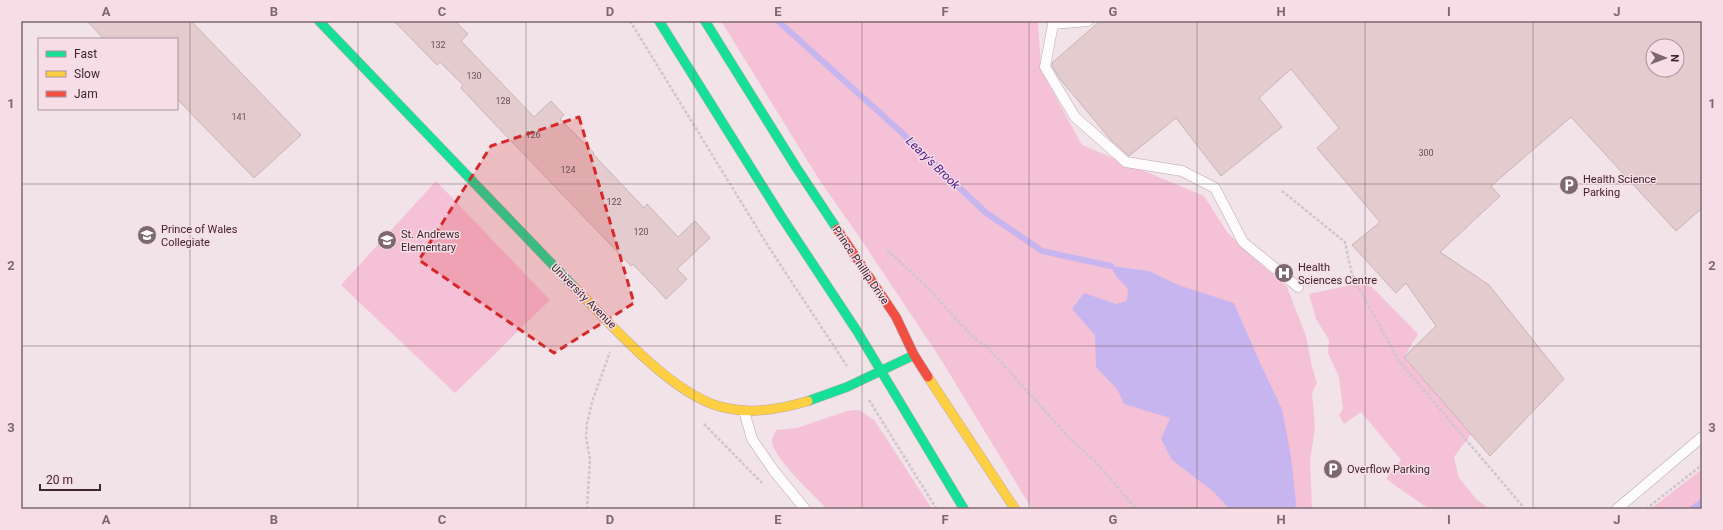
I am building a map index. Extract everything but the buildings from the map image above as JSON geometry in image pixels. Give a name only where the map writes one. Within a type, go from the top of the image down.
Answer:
[{"type":"main road","name":"University Avenue","points":[[319,21],[560,272],[666,376],[685,391],[726,409],[744,411],[773,409],[808,402],[882,371],[914,355]]},
{"type":"main road","points":[[659,21],[781,216],[858,330],[914,428],[964,509]]},
{"type":"main road","name":"Prince Phillip Drive","points":[[705,21],[796,167],[896,317],[914,355],[967,438],[1015,509]]},
{"type":"lane","points":[[1088,21],[1052,22],[1045,67],[1075,117],[1126,162],[1182,171],[1215,188],[1243,242],[1298,287]]},
{"type":"lane","points":[[744,411],[752,439],[774,471],[806,509]]},
{"type":"lane","points":[[1617,509],[1702,437]]},
{"type":"path","points":[[630,21],[770,249],[835,349]]},
{"type":"path","points":[[1282,191],[1345,242],[1352,275],[1399,361],[1525,509]]},
{"type":"path","points":[[887,250],[927,287],[971,335],[988,348],[1074,443],[1096,462],[1136,509]]},
{"type":"path","points":[[586,509],[590,458],[586,437],[587,423],[593,399],[610,352]]},
{"type":"path","points":[[882,421],[937,509]]},
{"type":"path","points":[[702,422],[766,487]]},
{"type":"path","points":[[1646,509],[1702,465]]},
{"type":"highlighted area","points":[[579,117],[634,303],[554,353],[419,260],[491,146]]},
{"type":"shaded area","points":[[721,21],[1038,21],[1041,70],[1082,145],[1204,196],[1227,232],[1287,287],[1306,336],[1312,367],[1317,383],[1312,393],[1315,427],[1310,461],[1312,509],[1032,509],[940,358],[820,181]]},
{"type":"shaded area","points":[[436,181],[550,300],[455,393],[341,285]]},
{"type":"shaded area","points":[[1111,266],[1149,271],[1178,285],[1234,303],[1282,409],[1291,457],[1296,503],[1295,509],[1229,509],[1214,492],[1172,460],[1161,439],[1170,418],[1124,404],[1117,389],[1096,367],[1095,335],[1072,309],[1084,293],[1116,304],[1127,301],[1128,289],[1115,275]]},
{"type":"shaded area","points":[[1360,283],[1371,286],[1418,334],[1404,357],[1471,434],[1454,457],[1459,478],[1477,500],[1490,509],[1429,509],[1386,479],[1401,460],[1361,412],[1344,424],[1339,415],[1343,409],[1339,377],[1328,353],[1329,340],[1316,319],[1309,294]]},
{"type":"shaded area","points":[[847,411],[861,411],[875,421],[932,509],[827,509],[794,476],[773,446],[772,439],[776,430],[797,428]]},
{"type":"shaded area","points":[[1702,469],[1702,509],[1650,509],[1653,507]]},
{"type":"waterway","name":"Leary's Brook","points":[[778,21],[900,131],[985,212],[1042,251],[1111,266]]},
{"type":"waterway","name":"Leary's Brook","points":[[1692,509],[1702,502]]},
{"type":"traffic: fast","points":[[319,21],[575,288]]},
{"type":"traffic: fast","points":[[659,21],[781,216],[857,331],[964,509]]},
{"type":"traffic: fast","points":[[705,21],[796,167],[837,229]]},
{"type":"traffic: fast","points":[[808,401],[847,387],[914,355]]},
{"type":"traffic: slow","points":[[575,288],[625,340],[645,358],[686,390],[706,401],[726,408],[747,411],[767,410],[808,401]]},
{"type":"traffic: slow","points":[[928,377],[1015,509]]},
{"type":"traffic: jam","points":[[837,229],[896,317],[914,355],[928,377]]},
{"type":"place","name":"Health Science Parking","points":[[1569,185]]},
{"type":"place","name":"Prince of Wales Collegiate","points":[[147,235]]},
{"type":"place","name":"St. Andrews Elementary","points":[[387,240]]},
{"type":"place","name":"Health Sciences Centre","points":[[1284,273]]},
{"type":"place","name":"Overflow Parking","points":[[1333,469]]}]
